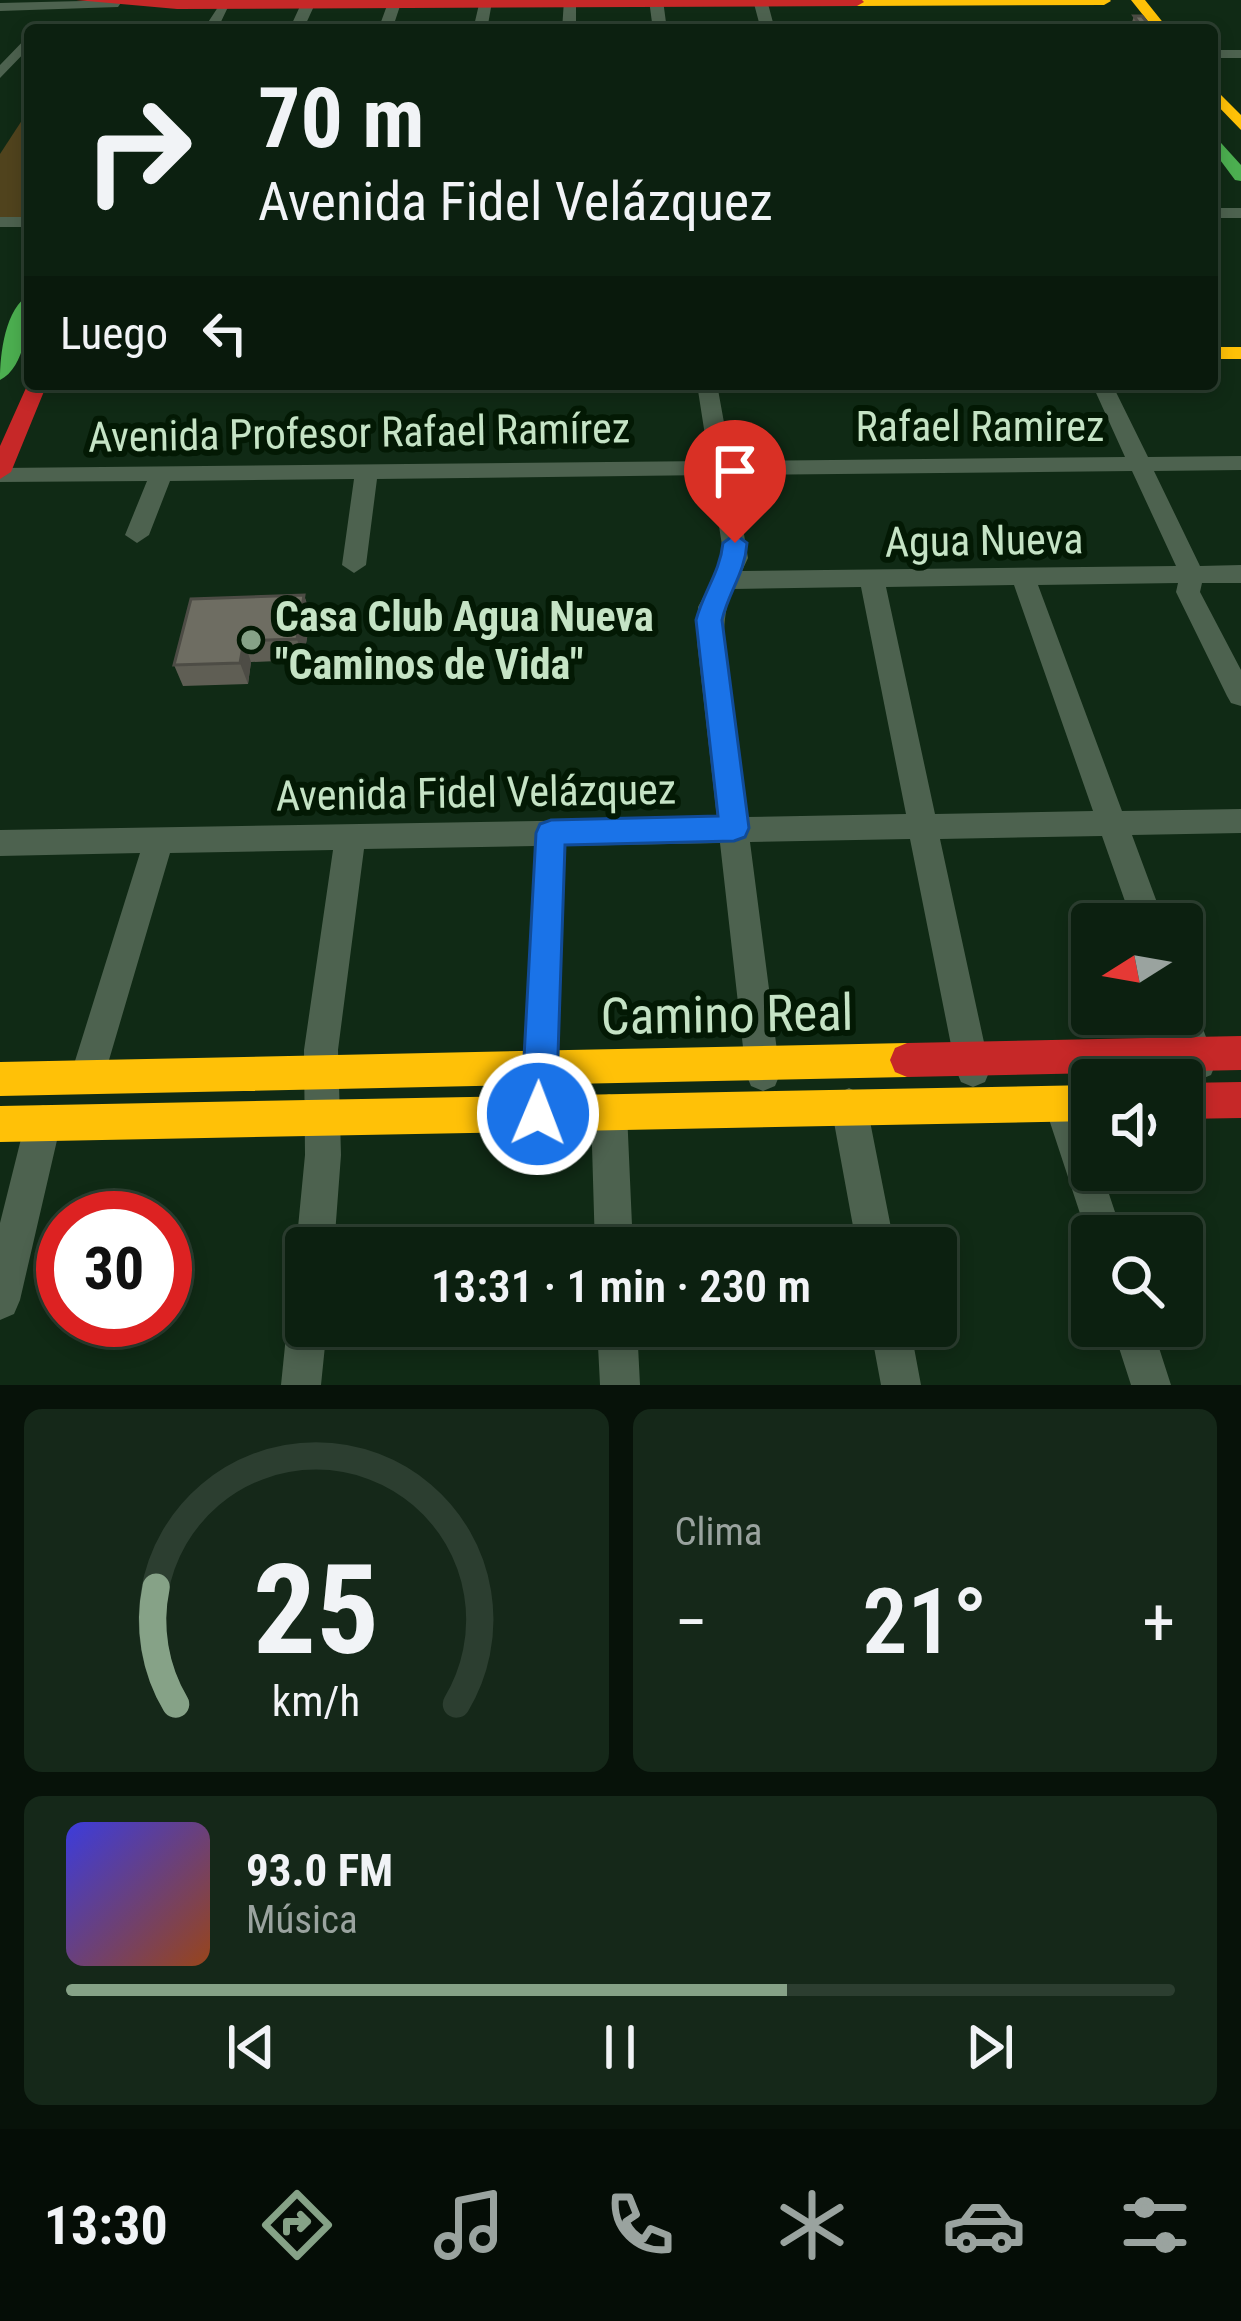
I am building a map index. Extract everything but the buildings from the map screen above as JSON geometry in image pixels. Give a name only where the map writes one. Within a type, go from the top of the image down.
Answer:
[{"type":"street","points":[[0,8],[62,9],[118,3],[216,17],[569,16],[760,0],[1104,0],[1123,24]]},
{"type":"street","points":[[1138,0],[1157,24]]},
{"type":"street","points":[[1218,97],[1241,124]]},
{"type":"street","points":[[1218,146],[1241,176]]},
{"type":"street","points":[[9,368],[24,319]]},
{"type":"street","points":[[0,474],[35,390]]},
{"type":"street","points":[[708,390],[735,543],[728,580],[716,593],[709,620],[767,1108]]},
{"type":"street","points":[[1105,390],[1192,574],[1188,592],[1241,696]]},
{"type":"street","name":"Rafael Ramirez","points":[[719,467],[1241,463]]},
{"type":"street","name":"Avenida Profesor Rafael Ramírez","points":[[0,474],[719,467]]},
{"type":"street","points":[[354,565],[366,472]]},
{"type":"street","points":[[136,535],[161,474]]},
{"type":"street","name":"Agua Nueva","points":[[728,580],[1241,574]]},
{"type":"street","points":[[872,580],[979,1104]]},
{"type":"street","points":[[1024,580],[1141,903]]},
{"type":"street","name":"Avenida Fidel Velázquez","points":[[0,843],[1241,821]]},
{"type":"street","points":[[538,1114],[551,833]]},
{"type":"street","points":[[317,1227],[327,991],[350,838]]},
{"type":"street","points":[[87,1077],[158,840]]},
{"type":"street","points":[[1189,1035],[1212,1101]]},
{"type":"street","name":"Camino Real","points":[[0,1079],[1241,1053]]},
{"type":"street","points":[[0,1124],[1071,1103]]},
{"type":"street","points":[[849,1106],[872,1227]]},
{"type":"street","points":[[609,1112],[613,1227]]},
{"type":"street","points":[[0,1300],[43,1123]]},
{"type":"street","points":[[301,1385],[305,1347]]},
{"type":"street","points":[[618,1347],[620,1385]]},
{"type":"street","points":[[894,1347],[901,1385]]},
{"type":"street","points":[[1138,1347],[1150,1385]]},
{"type":"shaded area","points":[[24,117],[24,217],[0,217],[0,154]]},
{"type":"traffic: fast","points":[[1218,146],[1241,176]]},
{"type":"traffic: fast","points":[[0,374],[24,315]]},
{"type":"traffic: slow","points":[[1138,0],[1157,24]]},
{"type":"traffic: slow","points":[[857,2],[1104,1]]},
{"type":"traffic: slow","points":[[1218,97],[1241,125]]},
{"type":"traffic: slow","points":[[1218,353],[1241,353]]},
{"type":"traffic: slow","points":[[0,1079],[907,1060]]},
{"type":"traffic: slow","points":[[0,1124],[1071,1103]]},
{"type":"traffic: jam","points":[[83,0],[177,5],[857,2]]},
{"type":"traffic: jam","points":[[0,472],[34,390]]},
{"type":"traffic: jam","points":[[907,1060],[1241,1053]]},
{"type":"traffic: jam","points":[[1203,1101],[1241,1100]]},
{"type":"place","name":"Casa Club Agua Nueva \"Caminos de Vida\"","points":[[251,640]]},
{"type":"route","points":[[538,1114],[551,833],[734,828],[709,620],[716,593],[733,571],[735,543]]}]
